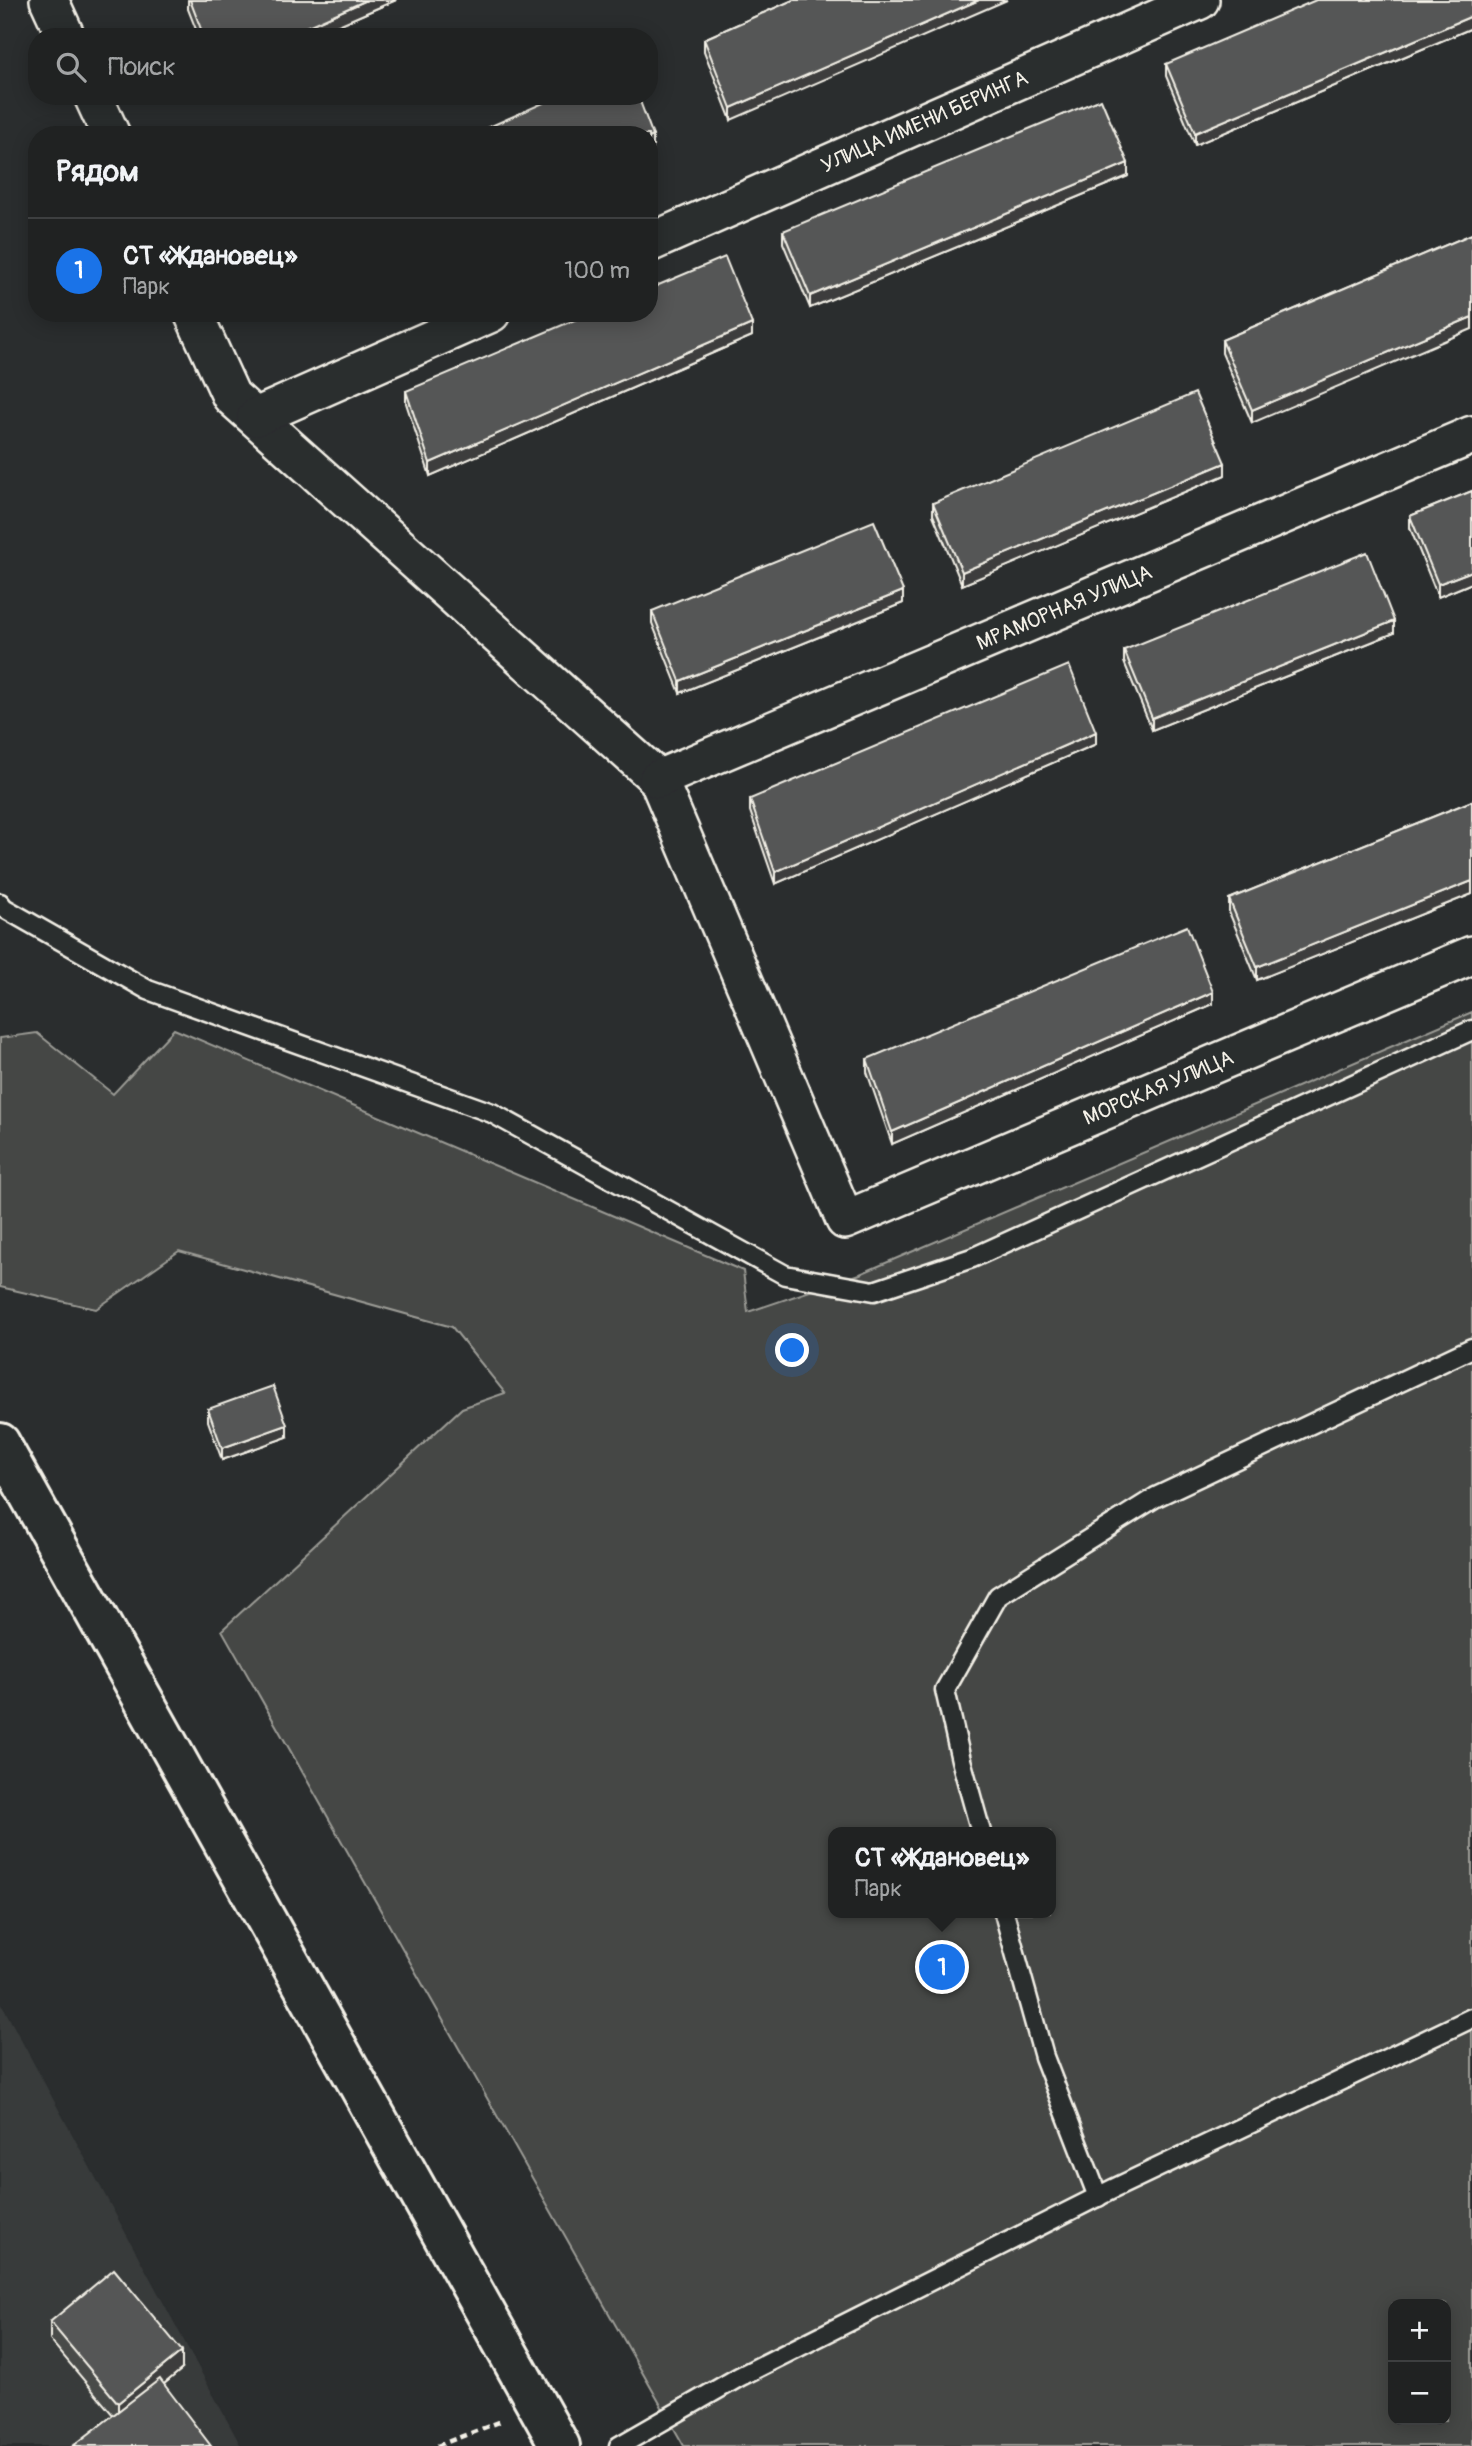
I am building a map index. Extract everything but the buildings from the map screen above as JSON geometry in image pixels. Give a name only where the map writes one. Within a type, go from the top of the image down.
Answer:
[{"type":"main road","points":[[0,1443],[560,2446]]},
{"type":"street","points":[[49,0],[62,28]]},
{"type":"street","name":"УЛИЦА ИМЕНИ БЕРИНГА","points":[[658,239],[1200,0]]},
{"type":"street","points":[[97,105],[107,126]]},
{"type":"street","points":[[197,322],[231,396],[658,779]]},
{"type":"street","points":[[256,417],[471,322]]},
{"type":"street","name":"МРАМОРНАЯ УЛИЦА","points":[[658,779],[1472,435]]},
{"type":"street","name":"МОРСКАЯ УЛИЦА","points":[[658,779],[845,1220],[1472,955]]},
{"type":"lane","points":[[0,903],[4,908],[148,990],[492,1113],[785,1276],[874,1291],[972,1258],[1472,1030]]},
{"type":"lane","points":[[980,1827],[945,1690],[998,1596],[1156,1497],[1472,1348]]},
{"type":"lane","points":[[1005,1918],[1044,2057],[1098,2197]]},
{"type":"lane","points":[[619,2446],[739,2378],[1098,2197],[1472,2018]]},
{"type":"path","points":[[437,2446],[538,2407]]},
{"type":"shaded area","points":[[1472,1012],[1472,2446],[684,2446],[222,1630],[462,1408],[505,1393],[452,1327],[179,1251],[96,1309],[0,1287],[0,1038],[37,1033],[113,1094],[174,1029],[743,1271],[748,1312],[860,1274]]},
{"type":"shaded area","points":[[0,2001],[241,2446],[0,2446]]},
{"type":"place","name":"СТ «Ждановец»","points":[[942,1967]]}]
